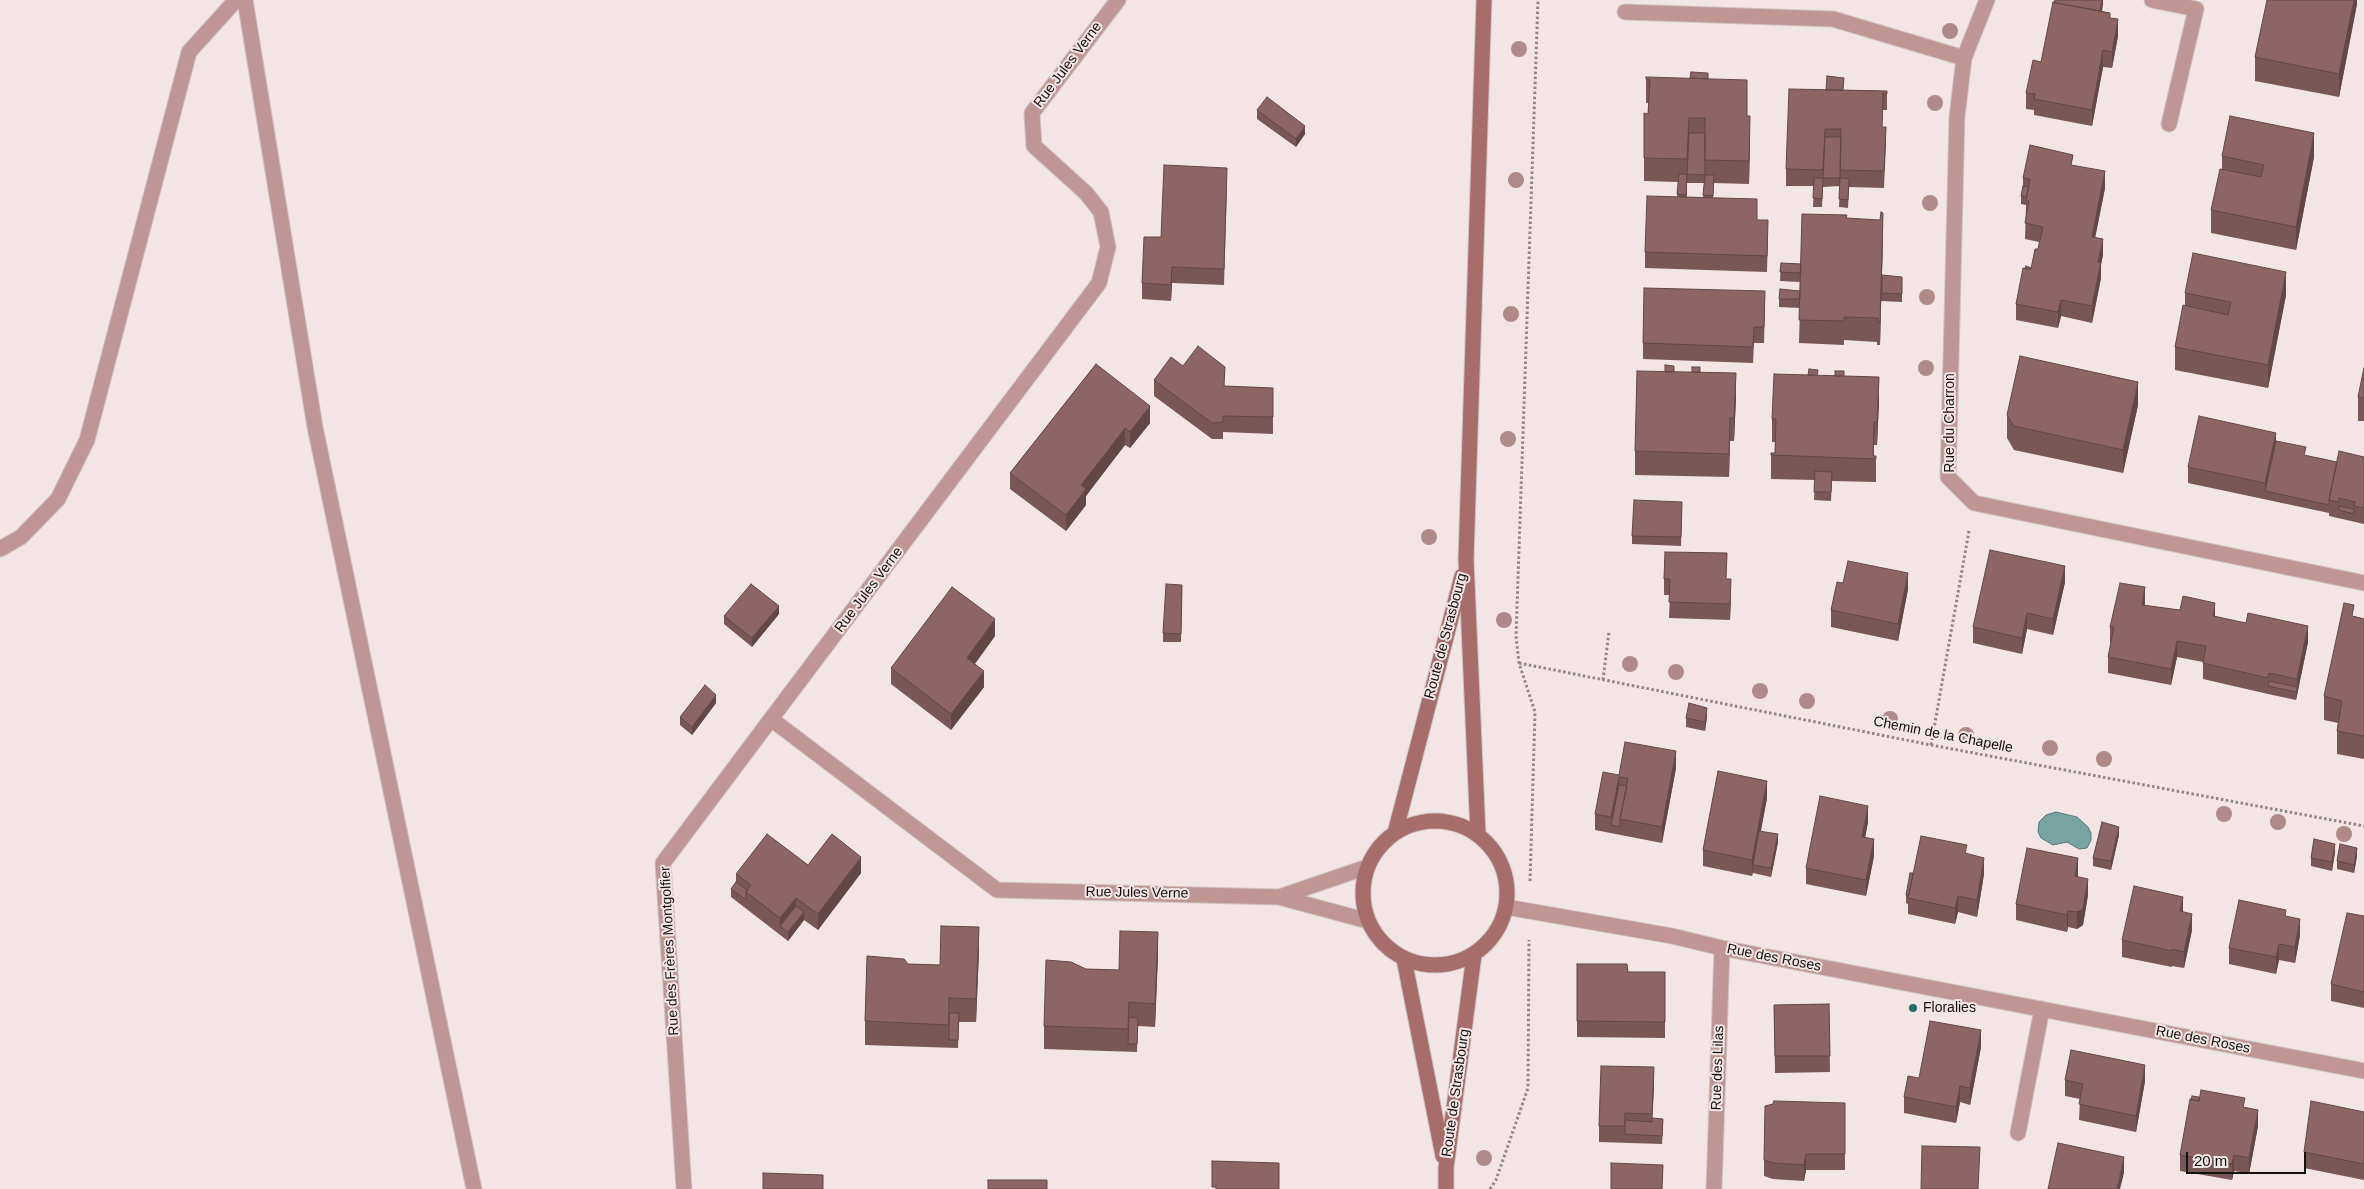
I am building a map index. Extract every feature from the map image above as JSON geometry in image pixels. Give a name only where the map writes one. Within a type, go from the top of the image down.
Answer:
[{"type":"main road","points":[[1466,559],[1484,0]]},
{"type":"main road","name":"Route de Strasbourg","points":[[1394,833],[1466,559]]},
{"type":"main road","name":"Route de Strasbourg","points":[[1466,559],[1478,834]]},
{"type":"main road","points":[[1437,820],[1458,824],[1478,834],[1494,850],[1504,869],[1508,890],[1506,907],[1498,929],[1488,943],[1474,955],[1451,964],[1427,966],[1404,959],[1389,950],[1377,937],[1368,921],[1363,904],[1363,886],[1367,867],[1378,848],[1394,833],[1415,824],[1437,820]]},
{"type":"main road","name":"Route de Strasbourg","points":[[1446,1168],[1474,955]]},
{"type":"main road","name":"Route de Strasbourg","points":[[1404,959],[1446,1168]]},
{"type":"main road","points":[[1446,1168],[1446,1189]]},
{"type":"street","points":[[0,550],[21,537],[58,499],[87,440],[189,52],[236,0]]},
{"type":"street","points":[[245,0],[316,427],[474,1189]]},
{"type":"street","name":"Rue Jules Verne","points":[[1118,0],[1032,113],[1034,146],[1086,193],[1101,212],[1108,247],[1099,283],[772,719],[997,890],[1279,897],[1368,921]]},
{"type":"street","name":"Rue du Charron","points":[[1974,503],[1948,477],[1957,117],[1964,58],[1987,0]]},
{"type":"street","points":[[2152,0],[2196,9],[2169,124]]},
{"type":"street","points":[[1625,12],[1833,20],[1964,58]]},
{"type":"street","points":[[1974,503],[2364,583]]},
{"type":"street","name":"Rue des Frères Montgolfier","points":[[684,1189],[663,862],[772,719]]},
{"type":"street","name":"Rue Jules Verne","points":[[1279,897],[1367,867]]},
{"type":"street","name":"Rue des Roses","points":[[1506,907],[1672,936],[1722,948],[2364,1071]]},
{"type":"street","name":"Rue des Lilas","points":[[1714,1189],[1722,948]]},
{"type":"street","points":[[2018,1133],[2042,1009]]},
{"type":"path","name":"Chemin de la Chapelle","points":[[1538,0],[1516,626],[1519,663],[1931,745],[2364,826]]},
{"type":"path","points":[[1931,745],[1974,503]]},
{"type":"path","points":[[1603,680],[1609,631]]},
{"type":"water","points":[[2056,812],[2077,817],[2088,827],[2091,833],[2091,840],[2087,848],[2079,849],[2067,842],[2053,845],[2041,838],[2038,832],[2039,822],[2046,815]]},
{"type":"building","points":[[2055,0],[2102,0],[2100,11],[2054,3]]},
{"type":"building","points":[[2267,0],[2354,0],[2339,74],[2255,57]]},
{"type":"building","points":[[2053,2],[2110,13],[2110,18],[2118,19],[2112,52],[2103,50],[2092,110],[2034,99],[2035,94],[2026,93],[2033,60],[2041,62]]},
{"type":"building","points":[[1691,72],[1708,73],[1708,79],[1690,78]]},
{"type":"building","points":[[1827,76],[1844,78],[1843,90],[1826,90]]},
{"type":"building","points":[[1646,77],[1747,80],[1747,116],[1750,116],[1749,161],[1705,160],[1705,118],[1689,118],[1687,159],[1644,158],[1644,113],[1648,114],[1650,80],[1646,79]]},
{"type":"building","points":[[1789,89],[1887,91],[1887,94],[1883,93],[1882,127],[1886,127],[1884,171],[1840,170],[1841,129],[1825,129],[1823,170],[1786,169]]},
{"type":"building","points":[[1267,97],[1305,126],[1296,139],[1257,110]]},
{"type":"building","points":[[2230,116],[2314,133],[2296,227],[2211,210],[2220,169],[2261,177],[2264,165],[2222,156]]},
{"type":"building","points":[[1689,133],[1705,133],[1705,175],[1687,174]]},
{"type":"building","points":[[1825,137],[1841,137],[1840,178],[1823,178]]},
{"type":"building","points":[[2030,145],[2073,155],[2071,165],[2105,171],[2092,237],[2103,239],[2098,262],[2101,262],[2092,306],[2061,300],[2058,312],[2016,304],[2023,268],[2031,269],[2035,249],[2038,249],[2043,227],[2025,223],[2030,179],[2023,178]]},
{"type":"building","points":[[1164,165],[1227,168],[1224,269],[1172,267],[1171,285],[1142,283],[1144,237],[1161,237]]},
{"type":"building","points":[[1679,174],[1687,174],[1686,195],[1677,194]]},
{"type":"building","points":[[1705,175],[1714,175],[1713,196],[1703,195]]},
{"type":"building","points":[[1814,178],[1823,178],[1822,199],[1813,198]]},
{"type":"building","points":[[1840,178],[1849,179],[1848,200],[1839,199]]},
{"type":"building","points":[[2023,186],[2029,187],[2026,197],[2021,196]]},
{"type":"building","points":[[1647,196],[1757,199],[1757,220],[1768,220],[1767,256],[1645,252]]},
{"type":"building","points":[[1881,212],[1883,213],[1880,322],[1877,322],[1878,318],[1844,317],[1844,321],[1799,320],[1802,214],[1847,215],[1846,218],[1880,220]]},
{"type":"building","points":[[2193,253],[2286,272],[2268,365],[2175,347],[2183,305],[2228,315],[2231,302],[2185,293]]},
{"type":"building","points":[[1781,263],[1801,264],[1801,273],[1780,272]]},
{"type":"building","points":[[1882,275],[1902,277],[1902,294],[1882,293]]},
{"type":"building","points":[[1644,288],[1765,291],[1764,327],[1754,327],[1753,347],[1643,343]]},
{"type":"building","points":[[1780,289],[1800,291],[1800,299],[1779,299]]},
{"type":"building","points":[[1198,346],[1225,367],[1224,386],[1273,388],[1273,417],[1223,416],[1223,422],[1212,423],[1154,380],[1171,357],[1183,366]]},
{"type":"building","points":[[2020,356],[2138,382],[2123,450],[2014,426],[2007,415]]},
{"type":"building","points":[[1096,364],[1150,406],[1130,432],[1125,428],[1081,485],[1086,489],[1066,515],[1010,473]]},
{"type":"building","points":[[1665,365],[1674,366],[1674,372],[1665,372]]},
{"type":"building","points":[[1692,367],[1700,367],[1700,372],[1692,372]]},
{"type":"building","points":[[2364,368],[2364,398],[2358,397]]},
{"type":"building","points":[[1809,369],[1818,370],[1817,376],[1808,375]]},
{"type":"building","points":[[1637,371],[1736,373],[1734,418],[1730,418],[1729,454],[1635,451]]},
{"type":"building","points":[[1835,371],[1844,371],[1844,376],[1835,376]]},
{"type":"building","points":[[1774,374],[1879,377],[1877,422],[1874,422],[1873,456],[1876,456],[1876,459],[1771,455],[1771,453],[1775,453],[1776,419],[1772,419]]},
{"type":"building","points":[[2199,416],[2276,433],[2265,483],[2188,467]]},
{"type":"building","points":[[2276,441],[2306,447],[2304,455],[2337,462],[2329,505],[2265,491]]},
{"type":"building","points":[[2339,451],[2364,457],[2364,508],[2354,506],[2355,502],[2339,498],[2339,502],[2329,500]]},
{"type":"building","points":[[1815,471],[1832,472],[1831,492],[1814,492]]},
{"type":"building","points":[[1634,500],[1682,502],[1681,537],[1632,536]]},
{"type":"building","points":[[2339,506],[2354,509],[2354,514],[2339,510]]},
{"type":"building","points":[[1990,550],[2065,566],[2053,619],[2027,613],[2022,638],[1973,627]]},
{"type":"building","points":[[1665,552],[1727,553],[1726,579],[1731,579],[1730,604],[1669,602],[1670,579],[1664,579]]},
{"type":"building","points":[[1848,561],[1908,573],[1898,624],[1831,610],[1837,582],[1843,583]]},
{"type":"building","points":[[2120,583],[2145,587],[2142,605],[2180,610],[2183,596],[2215,603],[2213,616],[2246,623],[2248,613],[2308,626],[2297,679],[2269,673],[2268,678],[2203,663],[2206,646],[2177,641],[2171,669],[2108,657],[2114,627],[2110,627]]},
{"type":"building","points":[[751,584],[779,606],[752,638],[724,616]]},
{"type":"building","points":[[1166,584],[1182,585],[1181,634],[1163,633]]},
{"type":"building","points":[[952,587],[995,619],[967,658],[984,671],[951,714],[891,668]]},
{"type":"building","points":[[2344,603],[2354,605],[2352,616],[2364,619],[2364,736],[2337,731],[2342,701],[2324,696]]},
{"type":"building","points":[[2269,681],[2297,687],[2296,692],[2268,686]]},
{"type":"building","points":[[705,685],[716,695],[692,727],[680,717]]},
{"type":"building","points":[[1689,703],[1707,708],[1705,722],[1686,718]]},
{"type":"building","points":[[1625,742],[1676,751],[1662,827],[1620,819],[1628,778],[1619,777],[1611,817],[1595,814],[1603,772],[1619,775]]},
{"type":"building","points":[[1718,771],[1767,781],[1752,860],[1703,850]]},
{"type":"building","points":[[1619,785],[1627,786],[1620,827],[1611,825]]},
{"type":"building","points":[[1820,796],[1868,806],[1862,837],[1874,839],[1866,880],[1806,868]]},
{"type":"building","points":[[2102,822],[2119,827],[2111,861],[2093,858]]},
{"type":"building","points":[[1759,831],[1778,834],[1771,868],[1753,865]]},
{"type":"building","points":[[767,834],[808,865],[832,834],[861,857],[818,914],[796,898],[780,918],[746,892],[751,885],[736,874]]},
{"type":"building","points":[[1921,836],[1967,845],[1965,853],[1984,858],[1977,900],[1958,896],[1955,908],[1908,898]]},
{"type":"building","points":[[2314,839],[2335,844],[2332,862],[2311,858]]},
{"type":"building","points":[[2340,844],[2357,848],[2354,865],[2337,861]]},
{"type":"building","points":[[2027,848],[2078,858],[2075,876],[2088,879],[2083,909],[2077,912],[2068,911],[2067,915],[2016,904]]},
{"type":"building","points":[[1910,873],[1913,873],[1909,895],[1906,895]]},
{"type":"building","points":[[736,882],[747,890],[746,900],[731,889]]},
{"type":"building","points":[[2134,886],[2183,897],[2180,911],[2192,914],[2184,952],[2122,940]]},
{"type":"building","points":[[2239,900],[2286,910],[2285,916],[2300,919],[2295,947],[2279,944],[2276,957],[2229,948]]},
{"type":"building","points":[[796,906],[804,912],[788,932],[780,926]]},
{"type":"building","points":[[2347,913],[2364,916],[2364,992],[2331,984]]},
{"type":"building","points":[[941,926],[979,927],[976,999],[949,998],[949,1025],[865,1021],[867,956],[904,959],[908,964],[940,965]]},
{"type":"building","points":[[1120,931],[1158,932],[1155,1004],[1129,1002],[1128,1029],[1044,1026],[1046,960],[1071,962],[1086,969],[1119,970]]},
{"type":"building","points":[[1577,964],[1627,964],[1628,972],[1665,972],[1665,1022],[1577,1021]]},
{"type":"building","points":[[1829,1004],[1830,1056],[1775,1056],[1774,1005]]},
{"type":"building","points":[[949,1013],[959,1013],[958,1040],[949,1040]]},
{"type":"building","points":[[1129,1017],[1138,1018],[1137,1044],[1128,1044]]},
{"type":"building","points":[[1930,1021],[1981,1030],[1970,1088],[1960,1086],[1956,1107],[1904,1097],[1908,1076],[1919,1078]]},
{"type":"building","points":[[2071,1050],[2145,1065],[2136,1116],[2079,1104],[2083,1084],[2065,1080]]},
{"type":"building","points":[[1601,1066],[1654,1067],[1652,1114],[1625,1113],[1625,1126],[1599,1126]]},
{"type":"building","points":[[2201,1090],[2245,1098],[2243,1107],[2258,1110],[2249,1158],[2234,1155],[2232,1164],[2180,1155],[2190,1099],[2199,1101]]},
{"type":"building","points":[[2192,1096],[2199,1097],[2199,1101],[2191,1100]]},
{"type":"building","points":[[1774,1101],[1845,1103],[1845,1154],[1806,1154],[1804,1165],[1773,1163],[1764,1160],[1765,1106],[1773,1104]]},
{"type":"building","points":[[2311,1101],[2364,1112],[2364,1164],[2304,1152]]},
{"type":"building","points":[[1652,1118],[1663,1119],[1662,1136],[1625,1134],[1625,1120],[1652,1122]]},
{"type":"building","points":[[2058,1143],[2124,1157],[2117,1189],[2048,1189]]},
{"type":"building","points":[[1922,1146],[1980,1147],[1978,1189],[1921,1189]]},
{"type":"building","points":[[1212,1161],[1279,1163],[1279,1189],[1216,1189],[1216,1187],[1212,1187]]},
{"type":"building","points":[[1611,1163],[1663,1165],[1662,1189],[1611,1189]]},
{"type":"building","points":[[763,1173],[823,1175],[823,1189],[763,1189]]},
{"type":"building","points":[[988,1180],[1047,1180],[1047,1189],[988,1189]]},
{"type":"place","name":"Floralies","points":[[1913,1008]]}]
